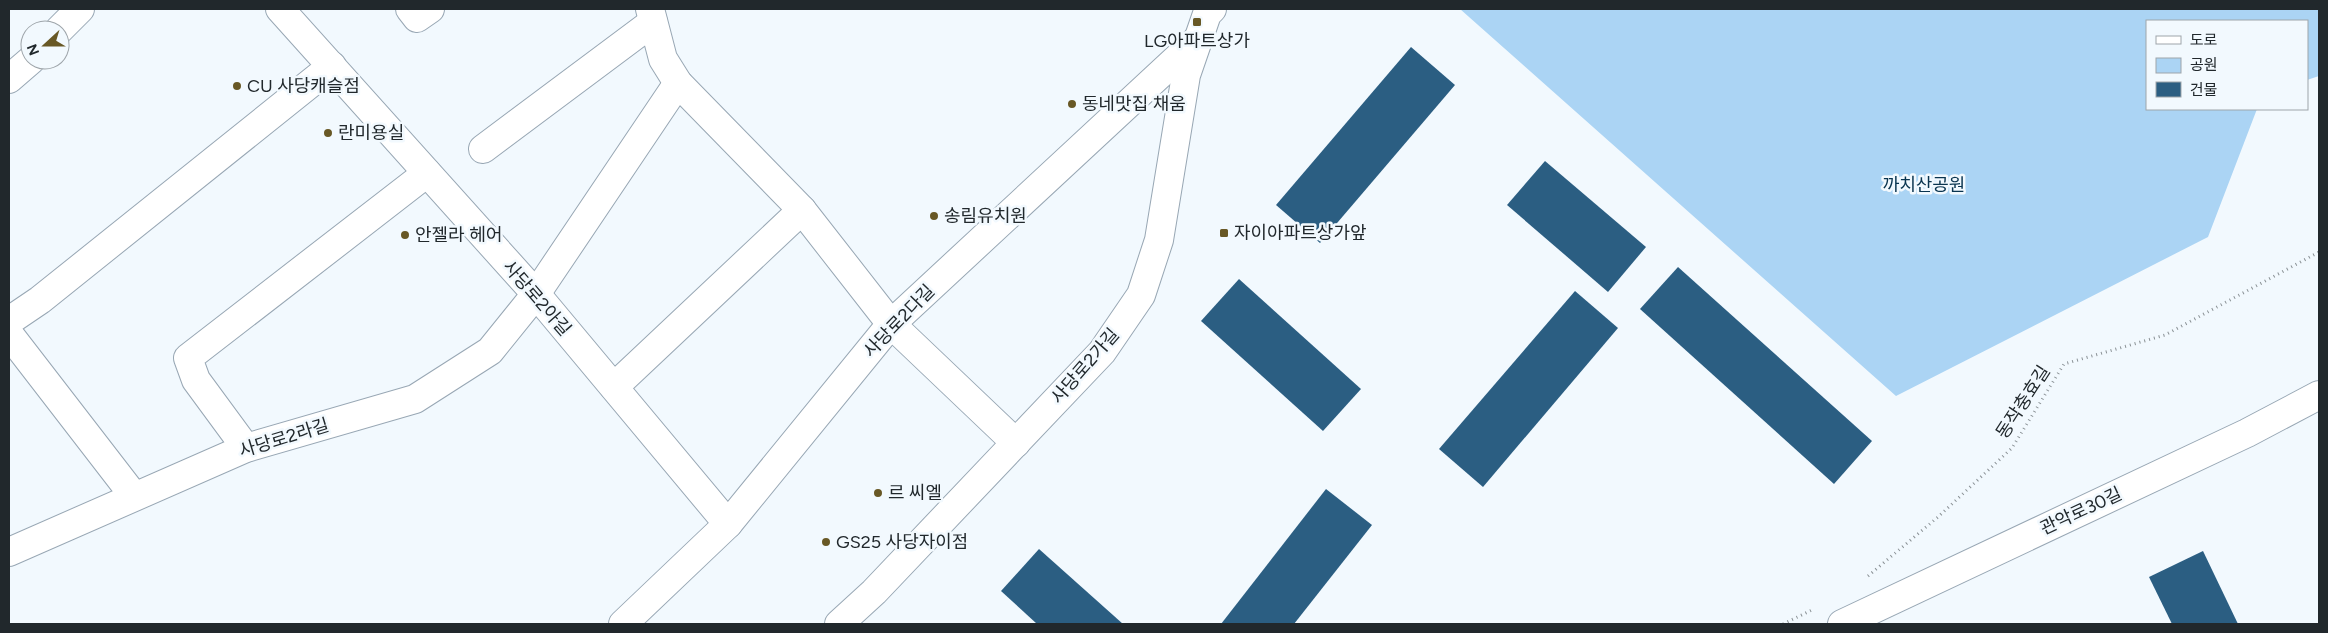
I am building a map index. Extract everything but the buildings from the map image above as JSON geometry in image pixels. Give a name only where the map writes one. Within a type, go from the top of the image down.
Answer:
[{"type":"street","points":[[69,20],[80,9]]},
{"type":"street","name":"사당로2아길","points":[[280,9],[536,294],[728,524]]},
{"type":"street","points":[[410,9],[417,18],[430,9]]},
{"type":"street","points":[[483,149],[651,15],[663,59],[678,84],[802,210],[891,324],[1016,443]]},
{"type":"street","name":"사당로2다길","points":[[623,624],[728,524],[891,324],[1203,18]]},
{"type":"street","name":"사당로2가길","points":[[839,624],[874,592],[1102,352],[1140,295],[1159,240],[1186,75],[1203,18]]},
{"type":"street","points":[[9,322],[40,300],[332,66]]},
{"type":"street","points":[[9,79],[20,70]]},
{"type":"street","name":"사당로2라길","points":[[9,552],[246,448],[415,399],[490,351],[536,294],[678,84]]},
{"type":"street","points":[[246,448],[196,380],[188,358],[427,173]]},
{"type":"street","points":[[614,388],[802,210]]},
{"type":"street","points":[[9,334],[134,496]]},
{"type":"street","name":"관악로30길","points":[[1842,624],[2247,433],[2319,395]]},
{"type":"path","name":"동작충효길","points":[[1864,579],[1938,517],[2012,448],[2064,364],[2166,335],[2319,252]]},
{"type":"path","points":[[1783,624],[1816,608]]},
{"type":"green space","name":"까치산공원","points":[[1460,9],[2319,9],[2319,76],[2308,80],[2308,20],[2146,20],[2146,110],[2257,110],[2208,237],[1896,396]]},
{"type":"place","name":"LG아파트상가","points":[[1197,22]]},
{"type":"place","name":"CU 사당캐슬점","points":[[237,86]]},
{"type":"place","name":"동네맛집 채움","points":[[1072,104]]},
{"type":"place","name":"란미용실","points":[[328,133]]},
{"type":"place","name":"송림유치원","points":[[934,216]]},
{"type":"place","name":"자이아파트상가앞","points":[[1224,233]]},
{"type":"place","name":"안젤라 헤어","points":[[405,235]]},
{"type":"place","name":"르 씨엘","points":[[878,493]]},
{"type":"place","name":"GS25 사당자이점","points":[[826,542]]}]
